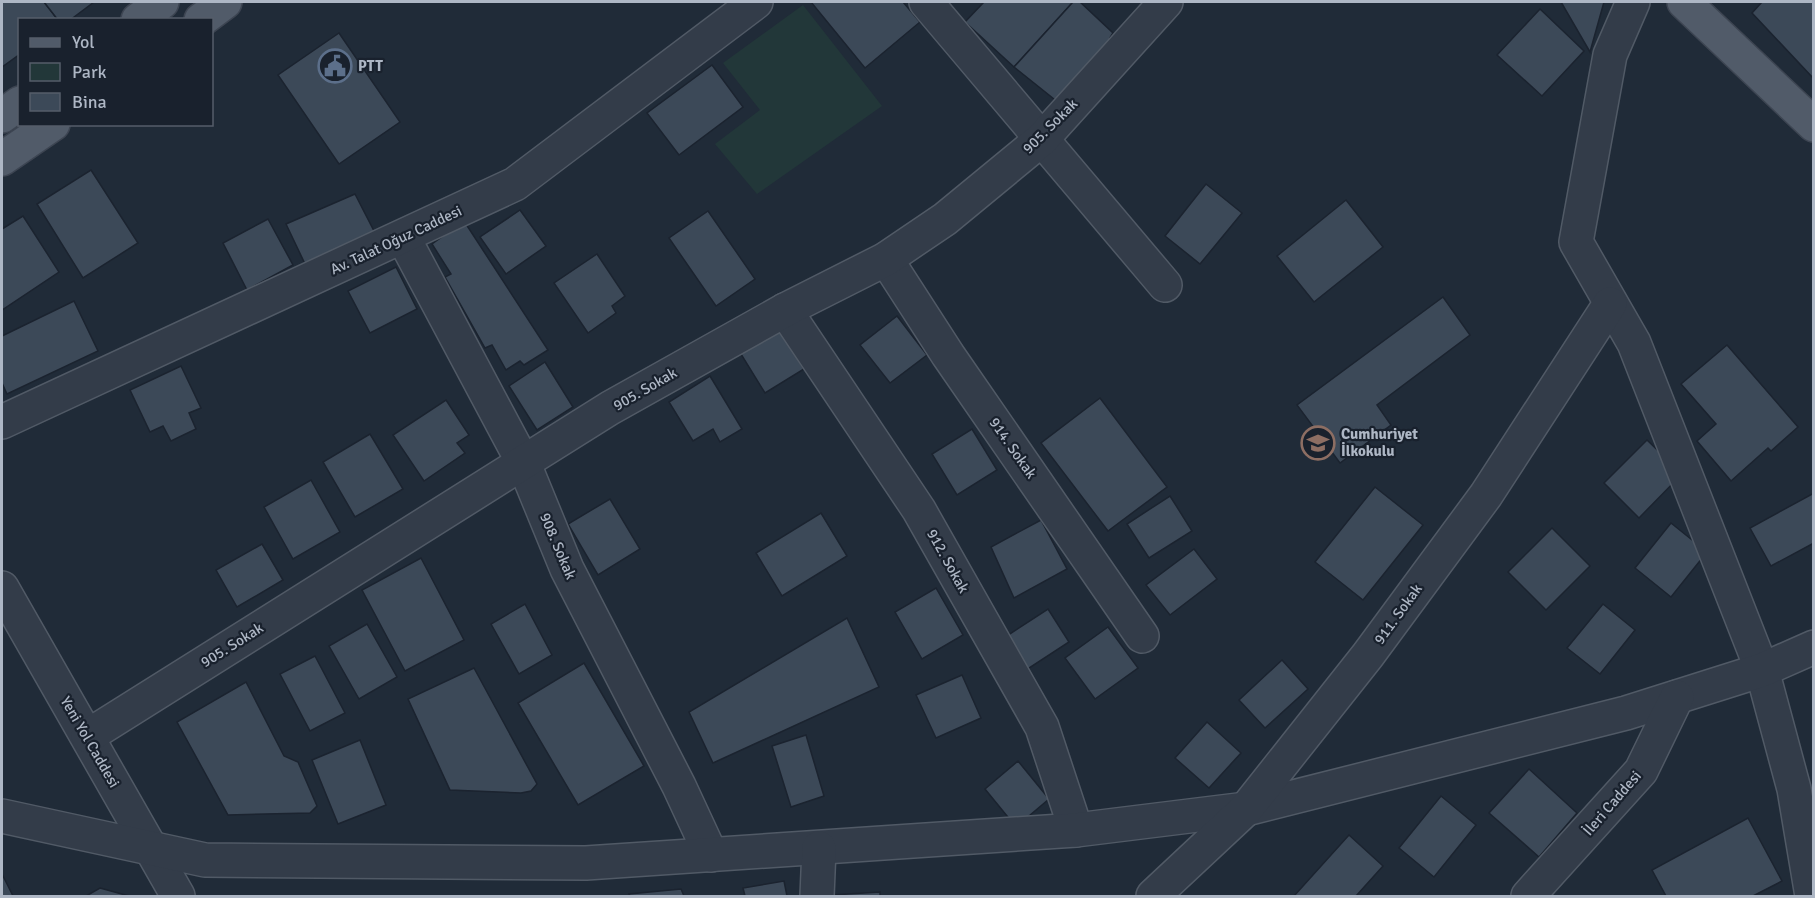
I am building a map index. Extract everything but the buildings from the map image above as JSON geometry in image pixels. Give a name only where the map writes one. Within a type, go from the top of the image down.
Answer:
[{"type":"main road","points":[[141,18],[162,2]]},
{"type":"main road","points":[[204,18],[225,2]]},
{"type":"main road","points":[[1684,2],[1814,124]]},
{"type":"main road","points":[[2,116],[18,105]]},
{"type":"main road","points":[[2,159],[50,126]]},
{"type":"street","name":"Av. Talat Oğuz Caddesi","points":[[2,422],[515,184],[756,2]]},
{"type":"street","points":[[926,2],[1166,285]]},
{"type":"street","name":"905. Sokak","points":[[88,736],[610,408],[785,310],[886,259],[945,219],[1042,139],[1166,2]]},
{"type":"street","points":[[1633,2],[1610,55],[1576,243],[1634,343],[1762,670],[1794,789],[1812,897]]},
{"type":"street","name":"908. Sokak","points":[[403,237],[524,464],[567,569],[679,786],[711,855]]},
{"type":"street","name":"914. Sokak","points":[[886,259],[948,355],[1142,636]]},
{"type":"street","name":"911. Sokak","points":[[1154,897],[1172,876],[1245,809],[1368,655],[1485,495],[1610,304]]},
{"type":"street","name":"912. Sokak","points":[[785,310],[920,510],[1042,727],[1076,830]]},
{"type":"street","name":"Yeni Yol Caddesi","points":[[2,588],[178,897]]},
{"type":"street","points":[[2,816],[206,860],[586,863],[1076,830],[1245,809],[1626,713],[1762,670],[1814,648]]},
{"type":"street","name":"İleri Caddesi","points":[[1528,897],[1641,771],[1677,697]]},
{"type":"street","points":[[817,897],[819,848]]},
{"type":"green space","points":[[803,5],[882,106],[757,194],[715,144],[760,110],[723,63]]},
{"type":"place","name":"PTT","points":[[335,66]]},
{"type":"place","name":"Cumhuriyet İlkokulu","points":[[1318,443]]}]
